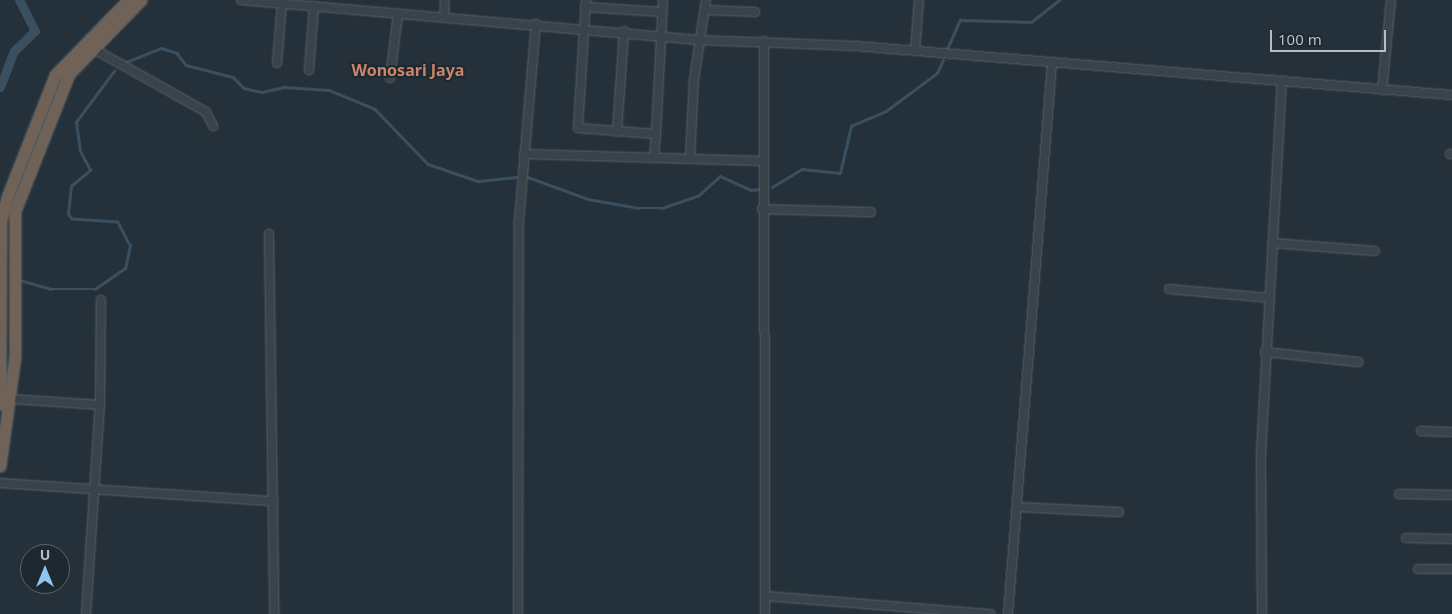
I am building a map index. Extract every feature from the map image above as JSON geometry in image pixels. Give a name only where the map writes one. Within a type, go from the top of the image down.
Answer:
[{"type":"highway","points":[[0,385],[3,327],[1,220],[45,95],[69,56],[128,0]]},
{"type":"highway","points":[[0,466],[3,436],[12,398],[16,323],[15,211],[58,96],[92,48],[142,0]]},
{"type":"highway","points":[[3,327],[16,323]]},
{"type":"highway","points":[[0,390],[0,404]]},
{"type":"street","points":[[241,0],[398,14],[583,27],[698,40],[764,41],[915,51],[1452,95]]},
{"type":"street","points":[[353,9],[354,0]]},
{"type":"street","points":[[444,17],[445,0]]},
{"type":"street","points":[[654,158],[663,0]]},
{"type":"street","points":[[690,158],[698,40],[706,10],[706,0]]},
{"type":"street","points":[[915,51],[919,0]]},
{"type":"street","points":[[1382,90],[1391,0]]},
{"type":"street","points":[[656,134],[581,130],[577,125],[585,3],[662,12]]},
{"type":"street","points":[[277,63],[282,4]]},
{"type":"street","points":[[309,70],[314,6]]},
{"type":"street","points":[[706,10],[755,12]]},
{"type":"street","points":[[390,78],[398,14]]},
{"type":"street","points":[[518,614],[519,221],[536,24]]},
{"type":"street","points":[[617,132],[624,31]]},
{"type":"street","points":[[764,41],[762,209],[765,614]]},
{"type":"street","points":[[92,48],[206,112],[213,126]]},
{"type":"street","points":[[1008,614],[1052,63]]},
{"type":"street","points":[[1262,614],[1260,454],[1282,81]]},
{"type":"street","points":[[524,154],[762,161]]},
{"type":"street","points":[[762,209],[872,212]]},
{"type":"street","points":[[269,234],[274,614]]},
{"type":"street","points":[[1272,243],[1375,250]]},
{"type":"street","points":[[1169,289],[1268,298]]},
{"type":"street","points":[[86,614],[93,487],[100,405],[101,300]]},
{"type":"street","points":[[1265,352],[1358,362]]},
{"type":"street","points":[[12,398],[100,405]]},
{"type":"street","points":[[1420,431],[1452,432]]},
{"type":"street","points":[[0,483],[93,487],[273,501]]},
{"type":"street","points":[[1399,494],[1452,496]]},
{"type":"street","points":[[1017,507],[1119,512]]},
{"type":"street","points":[[1406,538],[1452,539]]},
{"type":"street","points":[[1418,569],[1452,569]]},
{"type":"street","points":[[766,596],[990,614]]},
{"type":"waterway","points":[[0,87],[14,51],[35,31],[19,0]]},
{"type":"waterway","points":[[947,49],[960,20],[1031,22],[1059,0]]},
{"type":"waterway","points":[[124,63],[161,48],[177,53],[186,65],[233,77],[244,88],[262,92],[284,87],[329,90],[375,109],[428,164],[478,181],[516,177]]},
{"type":"waterway","points":[[772,187],[802,169],[840,173],[851,126],[886,111],[937,73],[943,60]]},
{"type":"waterway","points":[[20,280],[51,289],[95,289],[125,268],[130,246],[117,222],[72,219],[68,214],[71,186],[90,170],[80,151],[76,122],[114,71]]},
{"type":"waterway","points":[[528,177],[588,199],[639,208],[662,208],[699,195],[720,176],[751,190],[760,189]]},
{"type":"district","name":"Wonosari Jaya","points":[[408,70]]}]
